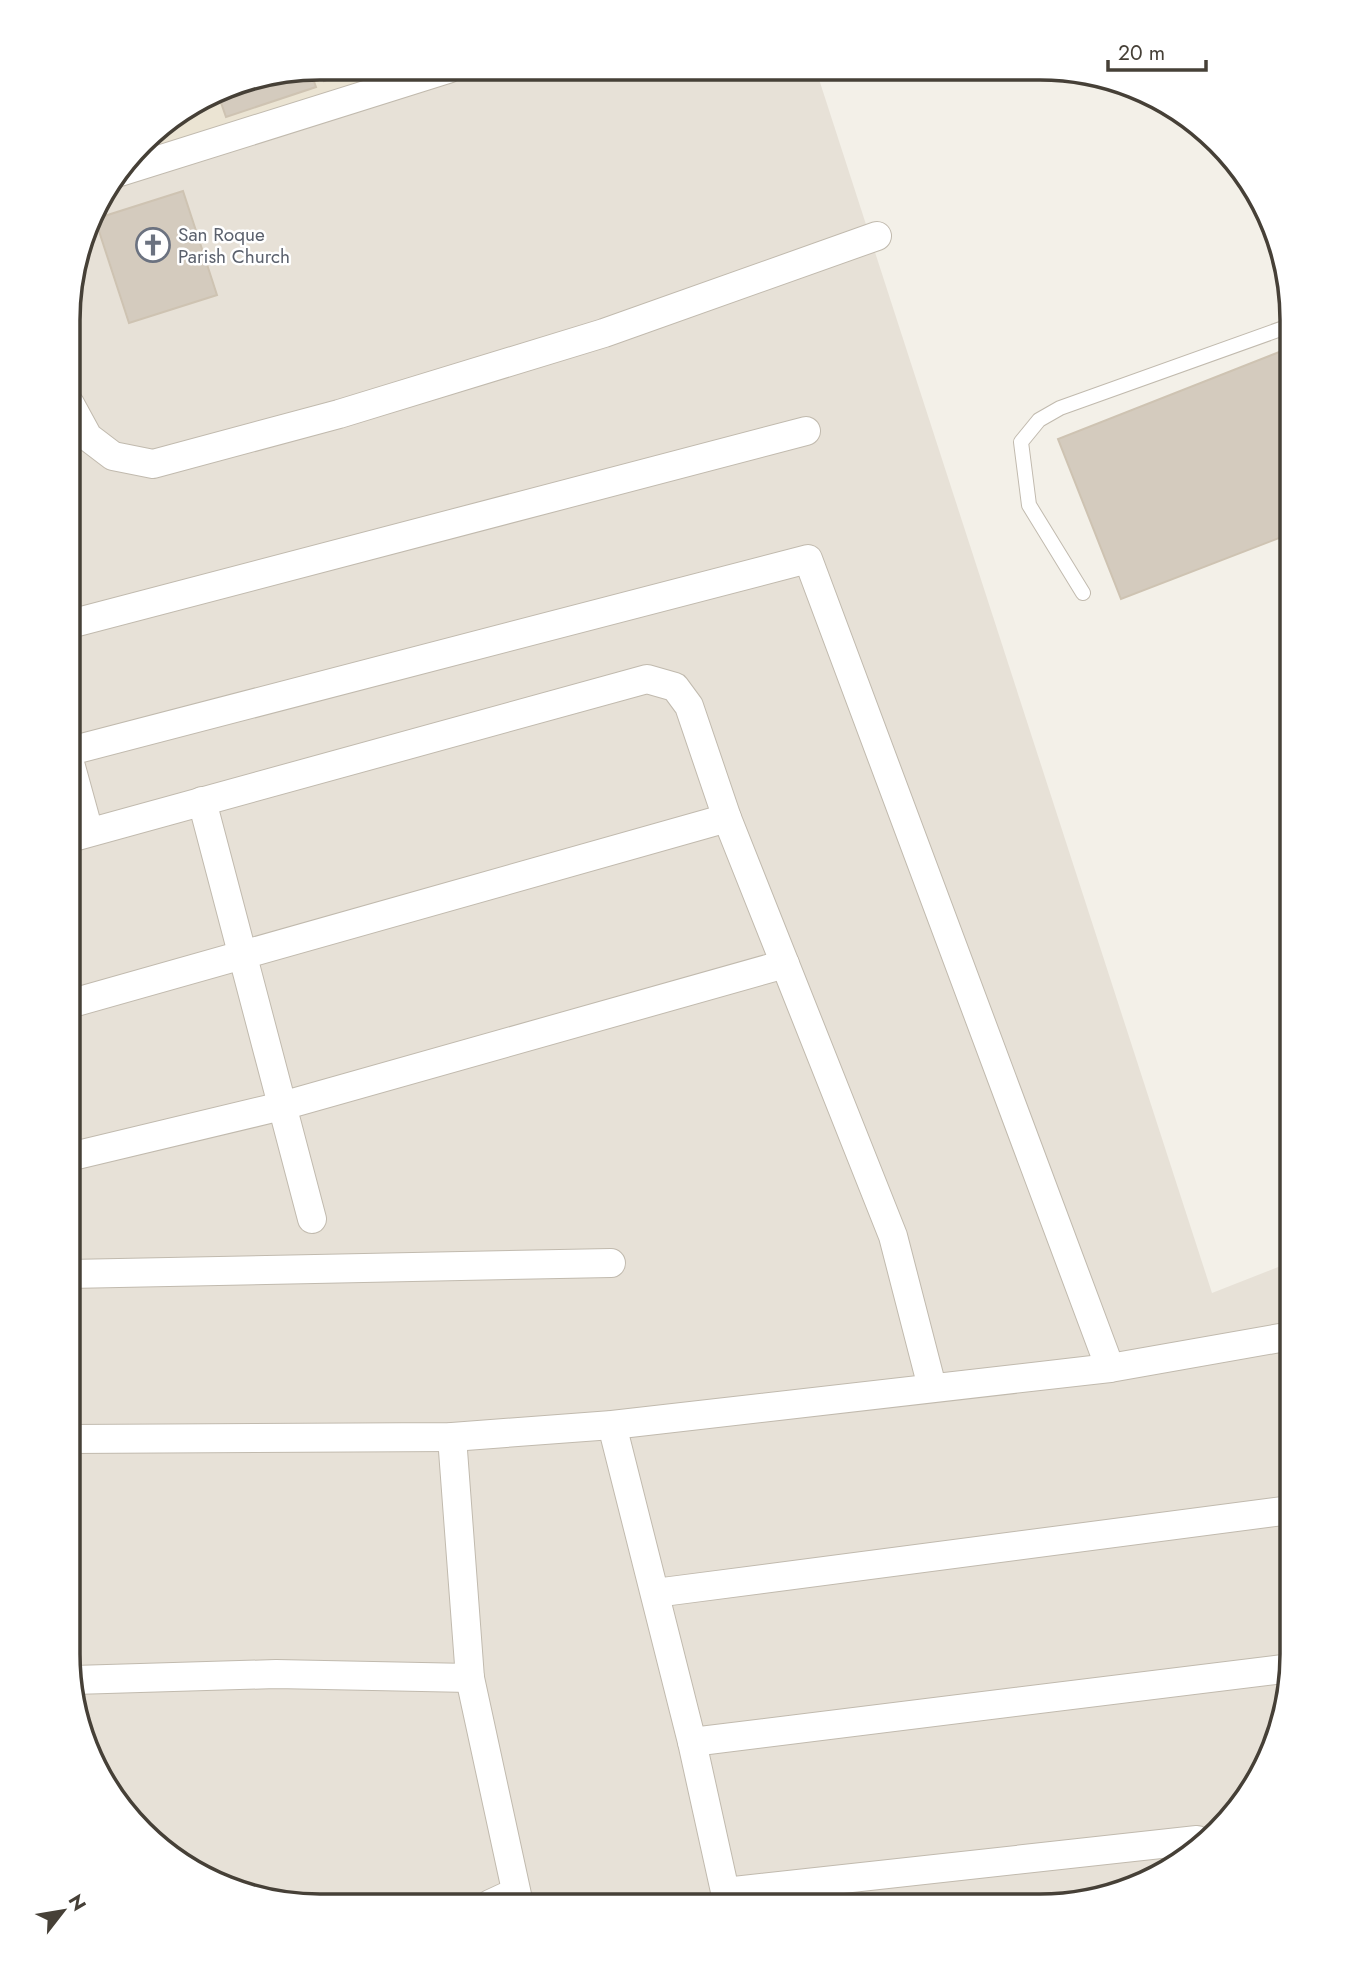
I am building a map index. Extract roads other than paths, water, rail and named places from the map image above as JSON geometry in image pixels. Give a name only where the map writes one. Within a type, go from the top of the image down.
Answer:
[{"type":"street","points":[[137,167],[413,80]]},
{"type":"street","points":[[80,422],[88,437],[113,456],[153,464],[339,414],[604,333],[877,236]]},
{"type":"street","points":[[80,621],[806,431]]},
{"type":"street","points":[[80,748],[808,559],[1110,1368]]},
{"type":"street","points":[[80,835],[647,679],[675,687],[689,706],[727,818],[893,1236],[932,1387]]},
{"type":"street","points":[[202,801],[312,1219]]},
{"type":"street","points":[[80,1001],[727,818]]},
{"type":"street","points":[[80,1154],[282,1106],[785,964]]},
{"type":"street","points":[[80,1275],[611,1263]]},
{"type":"street","points":[[80,1439],[452,1437],[612,1425],[1110,1368],[1279,1338]]},
{"type":"street","points":[[612,1425],[692,1742],[726,1894]]},
{"type":"street","points":[[452,1437],[470,1678],[516,1894]]},
{"type":"street","points":[[655,1593],[1279,1512]]},
{"type":"street","points":[[692,1742],[1279,1669]]},
{"type":"street","points":[[82,1680],[276,1674],[470,1678]]},
{"type":"street","points":[[759,1894],[1189,1841]]},
{"type":"lane","points":[[1083,593],[1029,505],[1021,442],[1039,420],[1060,408],[1280,329]]},
{"type":"place","name":"San Roque Parish Church","points":[[153,245]]}]
